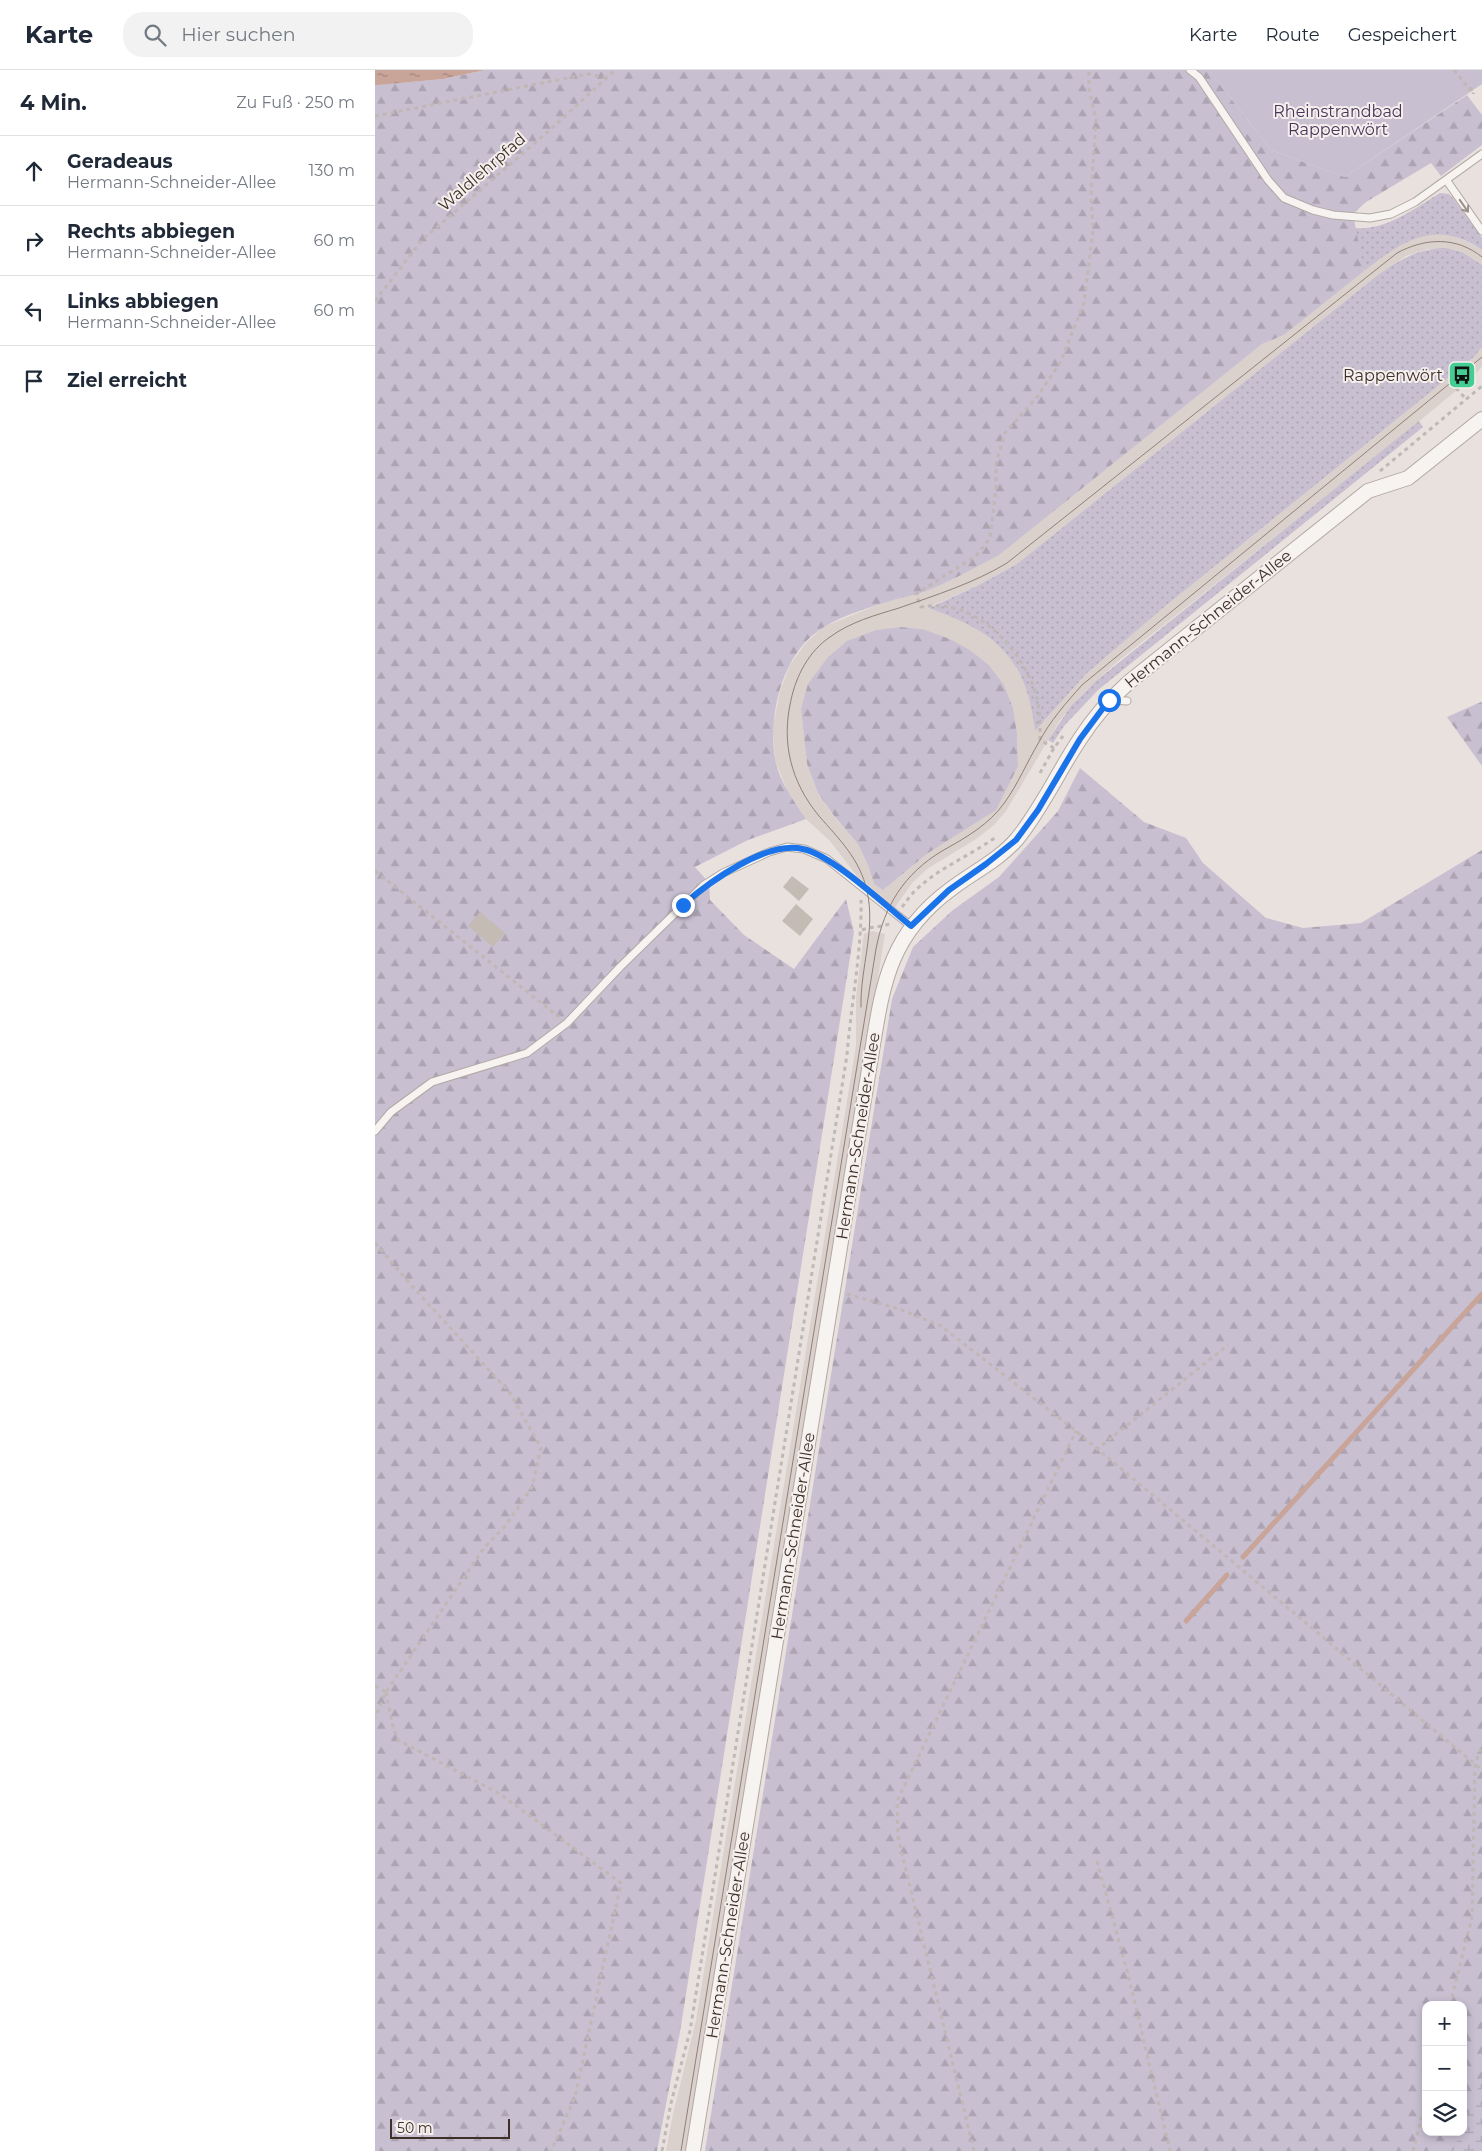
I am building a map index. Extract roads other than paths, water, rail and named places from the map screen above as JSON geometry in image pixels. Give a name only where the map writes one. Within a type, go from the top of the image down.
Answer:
[{"type":"street","name":"Hermann-Schneider-Allee","points":[[693,2151],[881,996],[895,953],[911,926],[949,890],[1016,840],[1038,810],[1080,739],[1109,700],[1368,491],[1408,478],[1482,419]]},
{"type":"lane","points":[[1190,70],[1199,77],[1269,180],[1284,198],[1295,204],[1333,215],[1370,218],[1391,214],[1415,202],[1447,181],[1482,154]]},
{"type":"lane","points":[[1447,181],[1482,230]]},
{"type":"lane","points":[[1109,700],[1127,702]]},
{"type":"lane","points":[[375,1131],[391,1112],[432,1082],[527,1053],[567,1023],[704,885],[747,862],[778,850],[787,847],[804,849],[827,858],[911,926]]},
{"type":"water","points":[[375,70],[485,70],[443,79],[375,85]]},
{"type":"waterway","points":[[1243,1557],[1482,1294]]},
{"type":"waterway","points":[[1186,1621],[1227,1575]]},
{"type":"tram line","points":[[861,1007],[861,992],[870,920],[864,880],[854,859],[809,803],[801,790],[795,776],[788,747],[788,716],[793,691],[800,673],[816,649],[838,632],[855,623],[955,588],[1007,563],[1397,253],[1418,244],[1440,242],[1462,245],[1482,257]]},
{"type":"tram line","points":[[681,2151],[876,949],[890,905],[898,892],[917,870],[942,851],[976,830],[999,810],[1014,788],[1048,727],[1082,685],[1482,357]]},
{"type":"place","name":"Rappenwört","points":[[1462,375]]},
{"type":"park label","name":"Rheinstrandbad Rappenwört","points":[[1338,120]]}]
